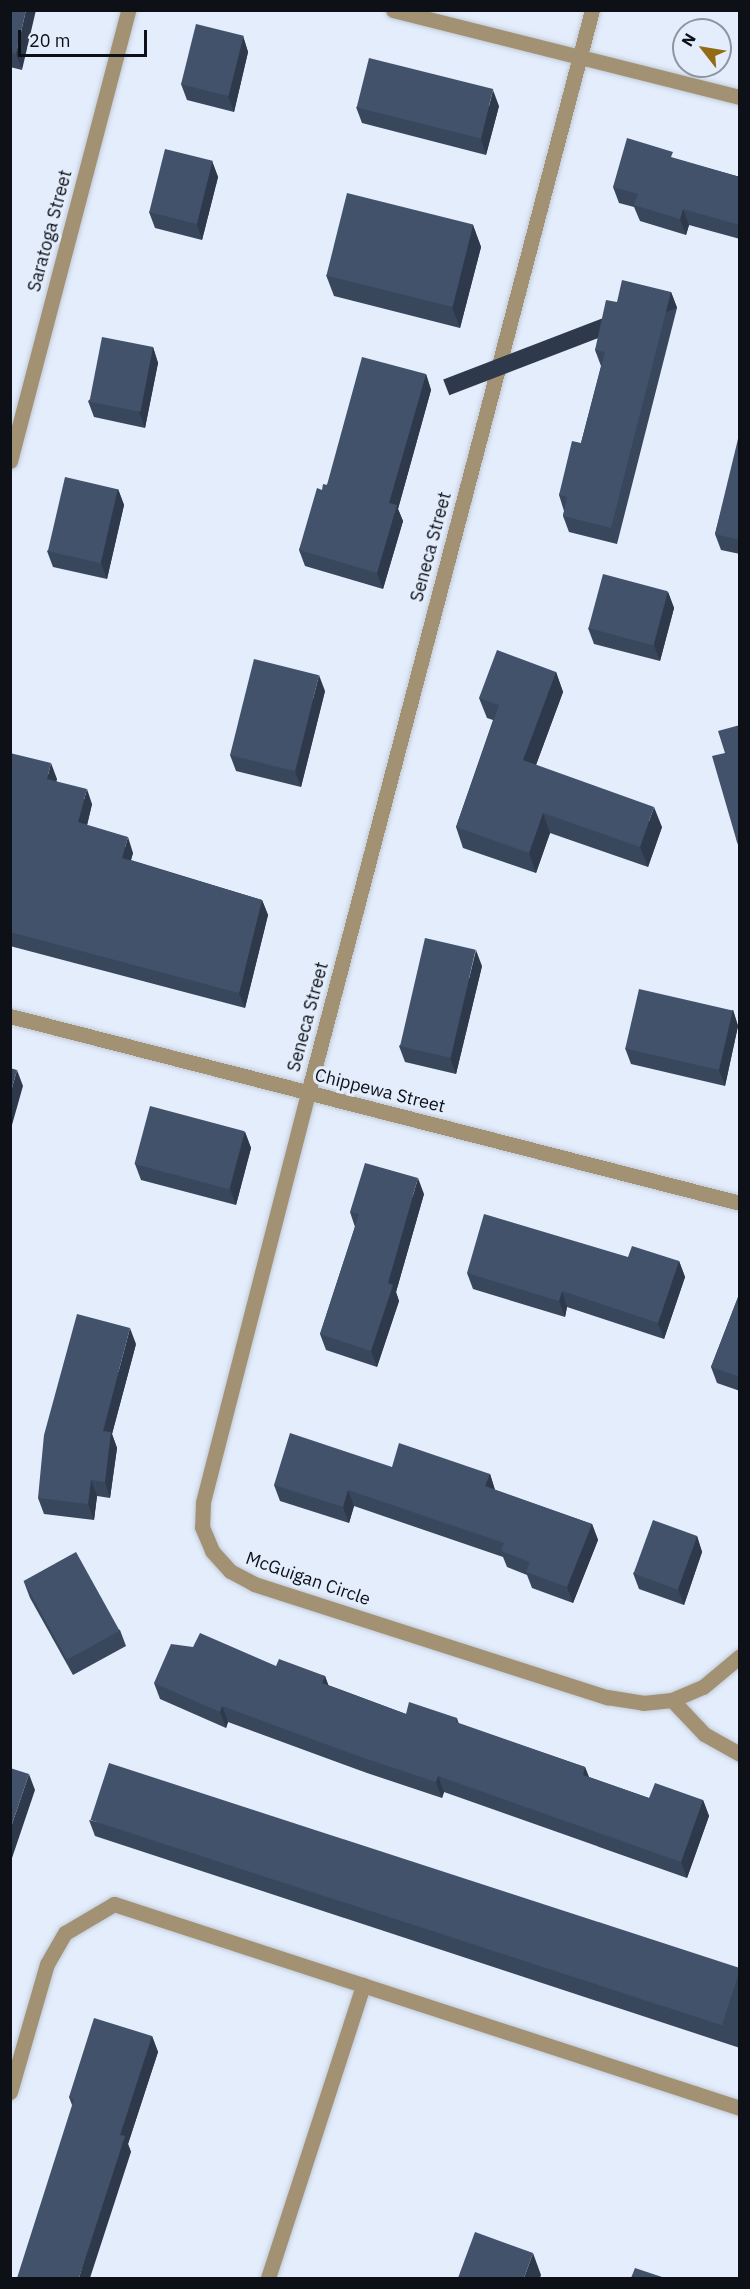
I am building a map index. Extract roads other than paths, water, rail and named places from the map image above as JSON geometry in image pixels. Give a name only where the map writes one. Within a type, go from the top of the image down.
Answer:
[{"type":"street","name":"Saratoga Street","points":[[10,461],[128,10]]},
{"type":"street","points":[[393,10],[579,59],[740,96]]},
{"type":"street","name":"Seneca Street","points":[[308,1093],[592,10]]},
{"type":"street","name":"Chippewa Street","points":[[10,1016],[740,1203]]},
{"type":"street","name":"McGuigan Circle","points":[[308,1093],[203,1502],[202,1527],[212,1551],[230,1572],[254,1584],[607,1697],[643,1704],[672,1700],[703,1687],[740,1656]]},
{"type":"street","points":[[672,1700],[704,1734],[740,1754]]},
{"type":"street","points":[[10,2092],[47,1964],[65,1932],[114,1904],[740,2108]]},
{"type":"street","points":[[268,2278],[363,1985]]}]
